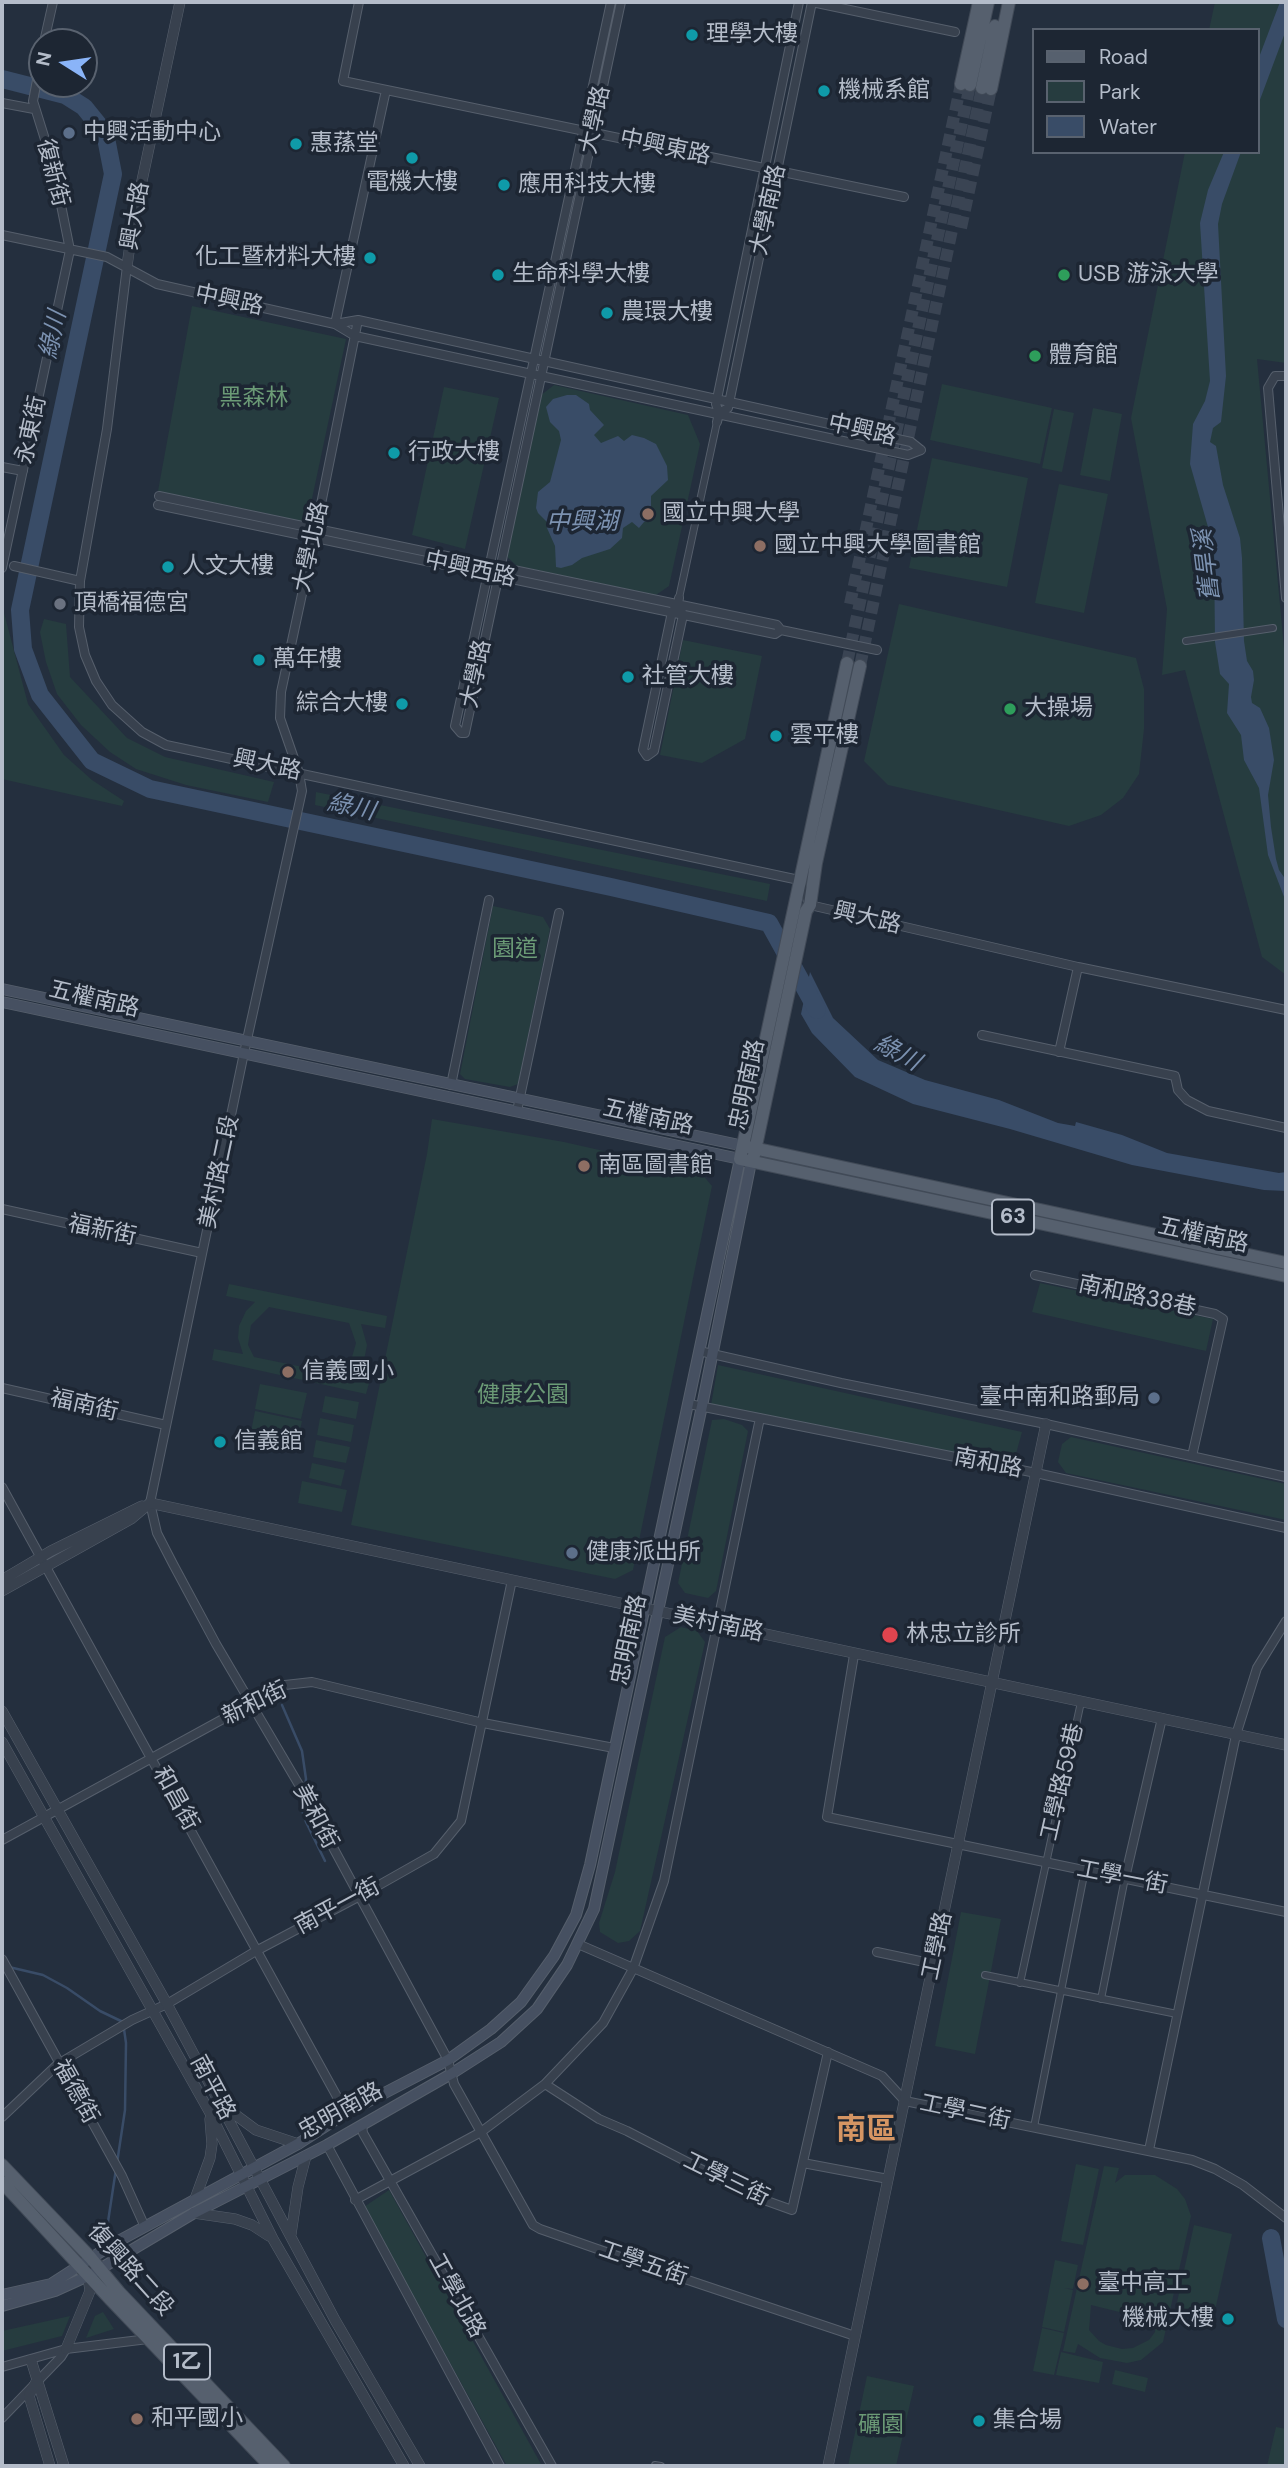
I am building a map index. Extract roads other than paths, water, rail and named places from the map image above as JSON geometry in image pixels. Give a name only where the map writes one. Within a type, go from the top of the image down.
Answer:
[{"type":"main road","points":[[976,87],[979,2]]},
{"type":"main road","points":[[976,87],[988,2]]},
{"type":"main road","points":[[976,87],[1001,2]]},
{"type":"main road","points":[[976,87],[1009,2]]},
{"type":"main road","name":"忠明南路","points":[[750,1147],[784,960],[804,908],[799,880],[801,844],[842,662]]},
{"type":"main road","name":"忠明南路","points":[[90,2257],[298,2144],[346,2113],[448,2060],[491,2029],[521,2002],[571,1927],[590,1865],[699,1351],[787,1000],[804,908],[864,666]]},
{"type":"main road","name":"五權南路","points":[[2,989],[750,1147],[1286,1264]]},
{"type":"main road","name":"五權南路","points":[[2,1002],[1286,1276]]},
{"type":"main road","name":"忠明南路","points":[[2,2306],[55,2291],[194,2213],[327,2145],[501,2042],[537,2010],[578,1944],[594,1909],[702,1406],[746,1161]]},
{"type":"main road","name":"復興路二段","points":[[2,2165],[90,2257],[89,2270]]},
{"type":"main road","name":"復興路二段","points":[[2,2182],[89,2270],[148,2339],[270,2466]]},
{"type":"main road","name":"忠明南路","points":[[2,2295],[51,2284],[89,2270]]},
{"type":"main road","name":"復興路二段","points":[[89,2270],[119,2292],[284,2466]]},
{"type":"street","points":[[47,28],[53,2]]},
{"type":"street","name":"興大路","points":[[180,2],[133,223],[107,429],[80,580],[79,627],[85,655],[104,694],[131,724],[166,745],[799,880]]},
{"type":"street","name":"中興東路","points":[[359,2],[343,81],[904,197]]},
{"type":"street","name":"大學路","points":[[611,2],[456,726],[461,733],[465,733],[621,2]]},
{"type":"street","name":"大學南路","points":[[683,615],[654,751],[647,756],[643,750],[672,612],[679,601],[718,417],[717,398],[799,2]]},
{"type":"street","points":[[812,2],[955,32]]},
{"type":"street","name":"大學南路","points":[[718,417],[728,408],[812,2]]},
{"type":"street","points":[[335,324],[386,90]]},
{"type":"street","name":"復新街","points":[[33,98],[34,109],[53,165],[70,250]]},
{"type":"street","points":[[2,103],[34,109]]},
{"type":"street","name":"中興路","points":[[2,235],[107,257],[157,285],[335,324],[355,336],[541,375],[718,417],[908,455],[920,450],[911,442],[358,320],[335,324]]},
{"type":"street","name":"永東街","points":[[2,568],[70,250]]},
{"type":"street","name":"大學北路","points":[[299,773],[280,718],[281,691],[358,320]]},
{"type":"street","points":[[1282,375],[1272,379],[1268,388],[1286,598]]},
{"type":"street","points":[[2,467],[23,471]]},
{"type":"street","name":"中興西路","points":[[159,501],[489,569],[683,615],[775,634],[781,630]]},
{"type":"street","points":[[15,566],[80,580]]},
{"type":"street","name":"中興西路","points":[[499,572],[679,601],[777,625],[781,630],[877,650]]},
{"type":"street","points":[[679,601],[683,615]]},
{"type":"street","points":[[1186,641],[1273,628]]},
{"type":"street","name":"美村路二段","points":[[149,1503],[302,792],[299,773]]},
{"type":"street","points":[[451,1085],[489,900]]},
{"type":"street","name":"興大路","points":[[804,908],[1286,1010]]},
{"type":"street","points":[[517,1111],[559,913]]},
{"type":"street","points":[[1059,1052],[1078,968]]},
{"type":"street","points":[[982,1035],[1175,1076],[1178,1090],[1187,1100],[1208,1111],[1286,1128]]},
{"type":"street","name":"福新街","points":[[2,1209],[202,1253]]},
{"type":"street","name":"南和路38巷","points":[[1035,1275],[1215,1314],[1223,1319],[1192,1456]]},
{"type":"street","points":[[699,1351],[1286,1478]]},
{"type":"street","name":"福南街","points":[[2,1388],[166,1425]]},
{"type":"street","name":"南和路","points":[[689,1404],[1036,1473],[1286,1528]]},
{"type":"street","points":[[355,2200],[481,2132],[545,2084],[603,2023],[633,1969],[664,1881],[760,1418]]},
{"type":"street","name":"工學路","points":[[828,2466],[1046,1424]]},
{"type":"street","name":"和昌街","points":[[2,1487],[346,2113]]},
{"type":"street","points":[[2,1591],[43,1562],[126,1513],[149,1503]]},
{"type":"street","name":"美村南路","points":[[149,1503],[1286,1745]]},
{"type":"street","name":"美和街","points":[[149,1503],[157,1533],[215,1644],[302,1790],[448,2060],[454,2084],[481,2132]]},
{"type":"street","points":[[2,1580],[43,1562]]},
{"type":"street","name":"南平一街","points":[[2,2117],[58,2064],[256,1951],[434,1854],[460,1821],[512,1580]]},
{"type":"street","points":[[1149,2150],[1236,1735],[1257,1668],[1286,1620]]},
{"type":"street","name":"工學一街","points":[[854,1654],[827,1817],[1286,1912]]},
{"type":"street","name":"新和街","points":[[2,1840],[285,1685],[312,1682],[483,1723],[614,1748]]},
{"type":"street","name":"工學路59巷","points":[[1020,1983],[1044,1862],[1081,1702]]},
{"type":"street","name":"南平路","points":[[2,1711],[167,2004],[335,2320],[420,2466]]},
{"type":"street","points":[[1101,1999],[1125,1878],[1163,1718]]},
{"type":"street","name":"南平路","points":[[2,1742],[209,2111],[272,2239],[404,2466]]},
{"type":"street","points":[[1034,2127],[1085,1870]]},
{"type":"street","name":"工學二街","points":[[578,1944],[882,2076],[905,2101],[1192,2160],[1243,2185],[1286,2218]]},
{"type":"street","points":[[877,1952],[934,1964]]},
{"type":"street","name":"福德街","points":[[2,1959],[122,2176],[145,2227]]},
{"type":"street","points":[[985,1975],[1177,2014]]},
{"type":"street","points":[[828,2052],[803,2163],[888,2179]]},
{"type":"street","name":"工學三街","points":[[545,2084],[599,2119],[753,2196],[792,2210],[803,2163]]},
{"type":"street","points":[[221,2104],[256,2130],[298,2144]]},
{"type":"street","points":[[195,2199],[210,2158],[212,2144],[209,2111]]},
{"type":"street","name":"工學北路","points":[[362,2125],[363,2133],[552,2466]]},
{"type":"street","name":"工學五街","points":[[481,2132],[533,2225],[540,2229],[855,2336]]},
{"type":"street","name":"工學北路","points":[[327,2145],[500,2466]]},
{"type":"street","points":[[290,2235],[306,2156]]},
{"type":"street","points":[[194,2213],[235,2219],[252,2225],[272,2239]]},
{"type":"street","points":[[2,2418],[66,2349],[90,2291],[89,2270]]},
{"type":"street","points":[[2,2367],[66,2349],[148,2339]]},
{"type":"street","points":[[31,2360],[64,2466]]},
{"type":"street","points":[[37,2380],[29,2396],[50,2466]]},
{"type":"water","points":[[1280,2],[1286,2],[1286,30],[1260,100],[1260,55]]},
{"type":"water","name":"舊旱溪","points":[[1223,154],[1240,154],[1222,204],[1218,224],[1226,376],[1221,422],[1213,428],[1210,442],[1216,446],[1223,485],[1240,538],[1244,641],[1254,680],[1251,697],[1252,703],[1260,708],[1269,728],[1274,760],[1268,795],[1271,827],[1279,870],[1286,880],[1286,902],[1268,855],[1259,788],[1244,760],[1241,735],[1227,713],[1229,684],[1220,674],[1215,642],[1214,548],[1190,464],[1193,424],[1205,401],[1210,381],[1200,223],[1208,190]]},
{"type":"water","name":"中興湖","points":[[576,395],[589,404],[590,410],[604,425],[594,435],[601,443],[618,436],[624,441],[632,435],[656,444],[667,466],[668,480],[651,496],[651,520],[644,522],[639,528],[632,522],[623,528],[622,538],[610,549],[561,568],[556,567],[555,546],[547,528],[548,523],[536,508],[538,492],[550,482],[561,440],[559,431],[550,422],[546,407],[553,399]]},
{"type":"water","points":[[810,972],[833,1018],[878,1060],[925,1080],[999,1100],[1058,1123],[1075,1126],[1076,1122],[1122,1135],[1167,1153],[1286,1172],[1286,1191],[1264,1190],[1132,1165],[913,1104],[855,1077],[812,1033],[801,1014]]},
{"type":"waterway","name":"綠川","points":[[2,79],[65,95],[84,107],[105,133],[113,174],[20,610],[23,649],[40,695],[92,761],[150,789],[769,923],[817,1010]]},
{"type":"waterway","points":[[282,1705],[302,1751],[305,1788]]},
{"type":"waterway","points":[[304,1798],[302,1810],[325,1861]]},
{"type":"waterway","points":[[9,1967],[43,1975],[100,2011],[123,2022],[126,2043],[125,2110],[117,2163]]},
{"type":"waterway","points":[[106,2235],[116,2169]]},
{"type":"waterway","points":[[1271,2238],[1286,2319]]},
{"type":"tunnel","points":[[850,604],[961,84]]},
{"type":"tunnel","points":[[847,663],[970,85]]},
{"type":"tunnel","points":[[860,666],[982,88]]},
{"type":"tunnel","points":[[961,228],[991,89]]},
{"type":"place","name":"理學大樓","points":[[692,35]]},
{"type":"place","name":"機械系館","points":[[824,91]]},
{"type":"place","name":"中興活動中心","points":[[69,133]]},
{"type":"place","name":"惠蓀堂","points":[[296,144]]},
{"type":"place","name":"電機大樓","points":[[412,158]]},
{"type":"place","name":"應用科技大樓","points":[[504,185]]},
{"type":"place","name":"化工暨材料大樓","points":[[370,258]]},
{"type":"place","name":"生命科學大樓","points":[[498,275]]},
{"type":"place","name":"USB 游泳大學","points":[[1064,275]]},
{"type":"place","name":"農環大樓","points":[[607,313]]},
{"type":"place","name":"體育館","points":[[1035,356]]},
{"type":"place","name":"行政大樓","points":[[394,453]]},
{"type":"place","name":"國立中興大學","points":[[648,514]]},
{"type":"place","name":"國立中興大學圖書館","points":[[760,546]]},
{"type":"place","name":"人文大樓","points":[[168,567]]},
{"type":"place","name":"頂橋福德宮","points":[[60,604]]},
{"type":"place","name":"萬年樓","points":[[259,660]]},
{"type":"place","name":"社管大樓","points":[[628,677]]},
{"type":"place","name":"綜合大樓","points":[[402,704]]},
{"type":"place","name":"大操場","points":[[1010,709]]},
{"type":"place","name":"雲平樓","points":[[776,736]]},
{"type":"place","name":"南區圖書館","points":[[584,1166]]},
{"type":"place","name":"信義國小","points":[[288,1372]]},
{"type":"place","name":"臺中南和路郵局","points":[[1154,1398]]},
{"type":"place","name":"信義館","points":[[220,1442]]},
{"type":"place","name":"健康派出所","points":[[572,1553]]},
{"type":"place","name":"林忠立診所","points":[[890,1635]]},
{"type":"place","name":"臺中高工","points":[[1083,2284]]},
{"type":"place","name":"機械大樓","points":[[1228,2319]]},
{"type":"place","name":"和平國小","points":[[137,2419]]},
{"type":"place","name":"集合場","points":[[979,2421]]},
{"type":"district","name":"南區","points":[[866,2131]]},
{"type":"park label","name":"黑森林","points":[[254,399]]},
{"type":"park label","name":"園道","points":[[515,950]]},
{"type":"park label","name":"健康公園","points":[[523,1396]]},
{"type":"park label","name":"礪園","points":[[881,2426]]}]
